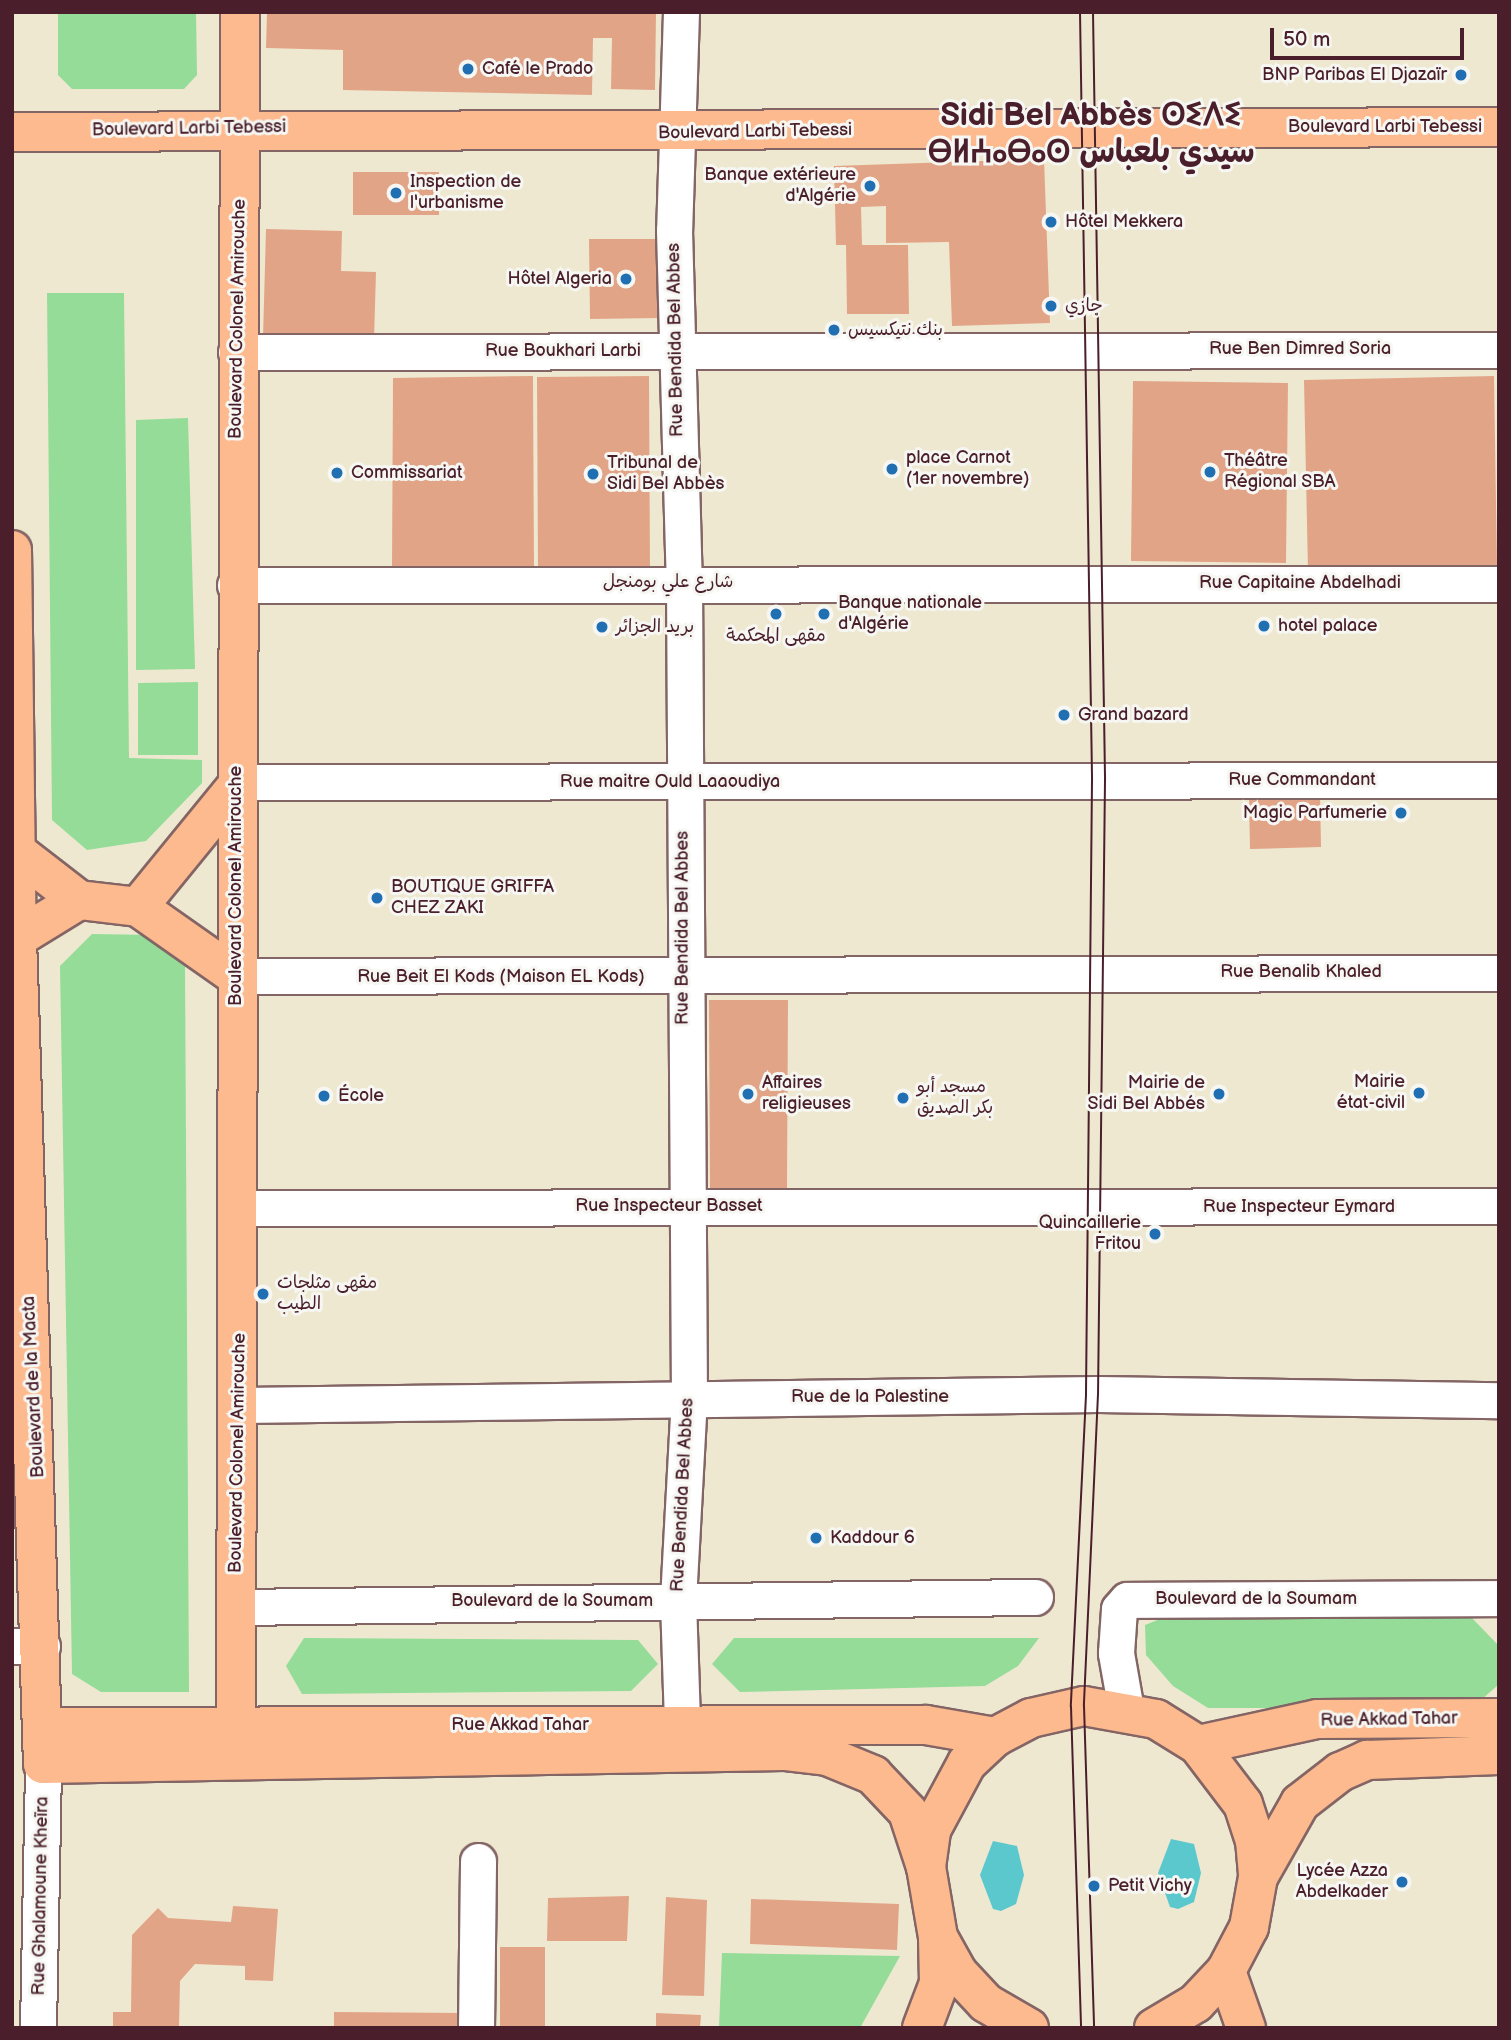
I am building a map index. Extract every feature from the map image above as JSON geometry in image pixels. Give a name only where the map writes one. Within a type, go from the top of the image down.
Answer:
[{"type":"main road","name":"Boulevard Colonel Amirouche","points":[[236,1743],[240,1405],[235,585],[236,352],[243,127],[240,12]]},
{"type":"main road","name":"Boulevard Larbi Tebessi","points":[[12,132],[243,127],[681,134],[1499,127]]},
{"type":"main road","name":"Boulevard de la Macta","points":[[12,550],[27,1646],[44,1745]]},
{"type":"main road","points":[[138,907],[236,785]]},
{"type":"main road","points":[[17,852],[79,900],[138,907],[236,975]]},
{"type":"main road","points":[[17,938],[79,900]]},
{"type":"main road","points":[[922,2028],[939,1983],[938,1937],[926,1867],[945,1794],[995,1737],[1031,1717],[1071,1707],[1126,1710],[1156,1719],[1198,1745],[1243,1804],[1258,1877]]},
{"type":"main road","name":"Rue Akkad Tahar","points":[[1198,1745],[1317,1720],[1499,1718]]},
{"type":"main road","name":"Rue Akkad Tahar","points":[[44,1745],[683,1738],[926,1725],[995,1737]]},
{"type":"main road","name":"Rue Akkad Tahar","points":[[683,1738],[852,1763],[873,1775],[908,1812],[926,1867]]},
{"type":"main road","points":[[1158,2027],[1196,2003],[1226,1972],[1249,1927],[1258,1877],[1300,1803],[1340,1772],[1367,1760],[1499,1755]]},
{"type":"main road","points":[[938,1937],[958,1973],[1012,2027]]},
{"type":"main road","points":[[1226,1972],[1246,2028]]},
{"type":"street","name":"Rue Bendida Bel Abbes","points":[[681,12],[681,134],[675,350],[684,581],[684,1205],[689,1397],[678,1601],[683,1738]]},
{"type":"street","name":"Rue Boukhari Larbi","points":[[236,352],[1100,348]]},
{"type":"street","name":"Rue Ben Dimred Soria","points":[[1100,348],[1499,350]]},
{"type":"street","name":"شارع علي بومنجل","points":[[235,585],[684,581],[1100,583]]},
{"type":"street","name":"Rue Capitaine Abdelhadi","points":[[1100,583],[1499,584]]},
{"type":"street","name":"Rue maitre Ould Laaoudiya","points":[[236,785],[1105,780]]},
{"type":"street","name":"Rue Commandant","points":[[1105,780],[1499,780]]},
{"type":"street","name":"Rue Beit El Kods (Maison EL Kods)","points":[[236,975],[684,977],[1102,971]]},
{"type":"street","name":"Rue Benalib Khaled","points":[[1102,971],[1499,973]]},
{"type":"street","name":"Rue Inspecteur Basset","points":[[239,1208],[684,1205],[1098,1208]]},
{"type":"street","name":"Rue Inspecteur Eymard","points":[[1098,1208],[1499,1206]]},
{"type":"street","name":"Rue de la Palestine","points":[[240,1405],[689,1397],[1499,1400]]},
{"type":"street","name":"Boulevard de la Soumam","points":[[236,1607],[1035,1597]]},
{"type":"street","name":"Boulevard de la Soumam","points":[[1126,1710],[1116,1653],[1119,1609],[1127,1600],[1499,1598]]},
{"type":"street","name":"Rue Ghalamoune Kheïra","points":[[38,2028],[27,1825],[44,1745]]},
{"type":"street","points":[[476,2028],[478,1861]]},
{"type":"green space","points":[[58,12],[196,12],[197,75],[184,89],[72,89],[58,75]]},
{"type":"green space","points":[[47,293],[124,293],[129,758],[202,760],[202,783],[146,841],[87,850],[52,820]]},
{"type":"green space","points":[[188,418],[195,669],[136,670],[136,420]]},
{"type":"green space","points":[[198,682],[198,755],[138,755],[138,683]]},
{"type":"green space","points":[[92,934],[153,935],[185,964],[189,1692],[101,1692],[72,1674],[60,966]]},
{"type":"green space","points":[[1180,1611],[1471,1617],[1499,1646],[1498,1685],[1472,1708],[1208,1708],[1173,1686],[1146,1655],[1145,1625]]},
{"type":"green space","points":[[304,1638],[638,1640],[658,1664],[631,1691],[302,1694],[286,1666]]},
{"type":"green space","points":[[734,1638],[1039,1638],[1018,1666],[985,1686],[740,1692],[712,1664]]},
{"type":"green space","points":[[722,1953],[900,1956],[860,2028],[719,2028]]},
{"type":"water","points":[[1171,1839],[1194,1844],[1201,1873],[1194,1902],[1178,1909],[1170,1907],[1158,1873]]},
{"type":"water","points":[[993,1841],[1017,1846],[1024,1875],[1016,1904],[1001,1911],[993,1909],[980,1875]]},
{"type":"building","name":"Café le Prado","points":[[267,12],[656,12],[655,90],[611,89],[612,38],[593,38],[592,95],[343,90],[343,50],[266,48]]},
{"type":"building","points":[[1044,159],[1050,323],[952,326],[949,242],[886,243],[886,206],[861,207],[862,245],[908,245],[909,314],[847,314],[846,245],[836,245],[834,166]]},
{"type":"building","name":"Inspection de l'urbanisme","points":[[353,172],[439,172],[439,215],[353,215]]},
{"type":"building","points":[[266,229],[342,231],[341,271],[376,272],[374,340],[263,337]]},
{"type":"building","name":"Hôtel Algeria","points":[[589,239],[662,239],[662,318],[590,319]]},
{"type":"building","points":[[533,376],[534,569],[392,570],[393,378]]},
{"type":"building","name":"Tribunal de Sidi Bel Abbès","points":[[649,376],[650,571],[538,572],[537,377]]},
{"type":"building","points":[[1494,376],[1497,568],[1308,572],[1304,380]]},
{"type":"building","name":"Théâtre Régional SBA","points":[[1133,381],[1288,383],[1286,563],[1131,561]]},
{"type":"building","points":[[1320,793],[1321,847],[1250,849],[1249,795]]},
{"type":"building","name":"Affaires religieuses","points":[[709,1000],[788,1000],[787,1189],[710,1189]]},
{"type":"building","points":[[629,1896],[627,1941],[547,1941],[548,1898]]},
{"type":"building","points":[[666,1897],[707,1900],[704,1996],[662,1995]]},
{"type":"building","points":[[751,1899],[899,1904],[897,1950],[750,1944]]},
{"type":"building","points":[[233,1906],[278,1909],[273,1981],[245,1980],[245,1966],[195,1964],[180,1981],[179,2028],[113,2028],[113,2012],[131,2012],[132,1935],[158,1908],[168,1918],[231,1922]]},
{"type":"building","points":[[500,1947],[545,1947],[545,2028],[500,2028]]},
{"type":"building","points":[[334,2012],[465,2013],[465,2028],[334,2028]]},
{"type":"building","points":[[656,2013],[701,2015],[700,2028],[656,2028]]},
{"type":"tram line","points":[[1080,12],[1092,780],[1086,1395],[1071,1707],[1081,2028]]},
{"type":"tram line","points":[[1093,12],[1105,780],[1098,1394],[1084,1706],[1094,2028]]},
{"type":"place","name":"Café le Prado","points":[[468,69]]},
{"type":"place","name":"BNP Paribas El Djazaïr","points":[[1461,75]]},
{"type":"place","name":"Banque extérieure d'Algérie","points":[[870,186]]},
{"type":"place","name":"Inspection de l'urbanisme","points":[[396,193]]},
{"type":"place","name":"Hôtel Mekkera","points":[[1051,222]]},
{"type":"place","name":"Hôtel Algeria","points":[[626,279]]},
{"type":"place","name":"جازي","points":[[1051,306]]},
{"type":"place","name":"بنك نتيكسيس","points":[[834,330]]},
{"type":"place","name":"place Carnot (1er novembre)","points":[[892,469]]},
{"type":"place","name":"Théâtre Régional SBA","points":[[1210,472]]},
{"type":"place","name":"Commissariat","points":[[337,473]]},
{"type":"place","name":"Tribunal de Sidi Bel Abbès","points":[[593,474]]},
{"type":"place","name":"مقهى المحكمة","points":[[776,614]]},
{"type":"place","name":"Banque nationale d'Algérie","points":[[824,614]]},
{"type":"place","name":"hotel palace","points":[[1264,626]]},
{"type":"place","name":"بريد الجزائر","points":[[602,627]]},
{"type":"place","name":"Grand bazard","points":[[1064,715]]},
{"type":"place","name":"Magic Parfumerie","points":[[1401,813]]},
{"type":"place","name":"BOUTIQUE GRIFFA CHEZ ZAKI","points":[[377,898]]},
{"type":"place","name":"Mairie état-civil","points":[[1419,1093]]},
{"type":"place","name":"Affaires religieuses","points":[[748,1094]]},
{"type":"place","name":"Mairie de Sidi Bel Abbés","points":[[1219,1094]]},
{"type":"place","name":"École","points":[[324,1096]]},
{"type":"place","name":"مسجد أبو بكر الصديق","points":[[903,1098]]},
{"type":"place","name":"Quincaillerie Fritou","points":[[1155,1234]]},
{"type":"place","name":"مقهى مثلجات الطيب","points":[[263,1294]]},
{"type":"place","name":"Kaddour 6","points":[[816,1538]]},
{"type":"place","name":"Lycée Azza Abdelkader","points":[[1402,1882]]},
{"type":"place","name":"Petit Vichy","points":[[1094,1886]]},
{"type":"district","name":"Sidi Bel Abbès ⵙⵉⴷⵉ ⴱⵍⵄⴰⴱⴰⵙ سيدي بلعباس","points":[[1091,136]]}]
